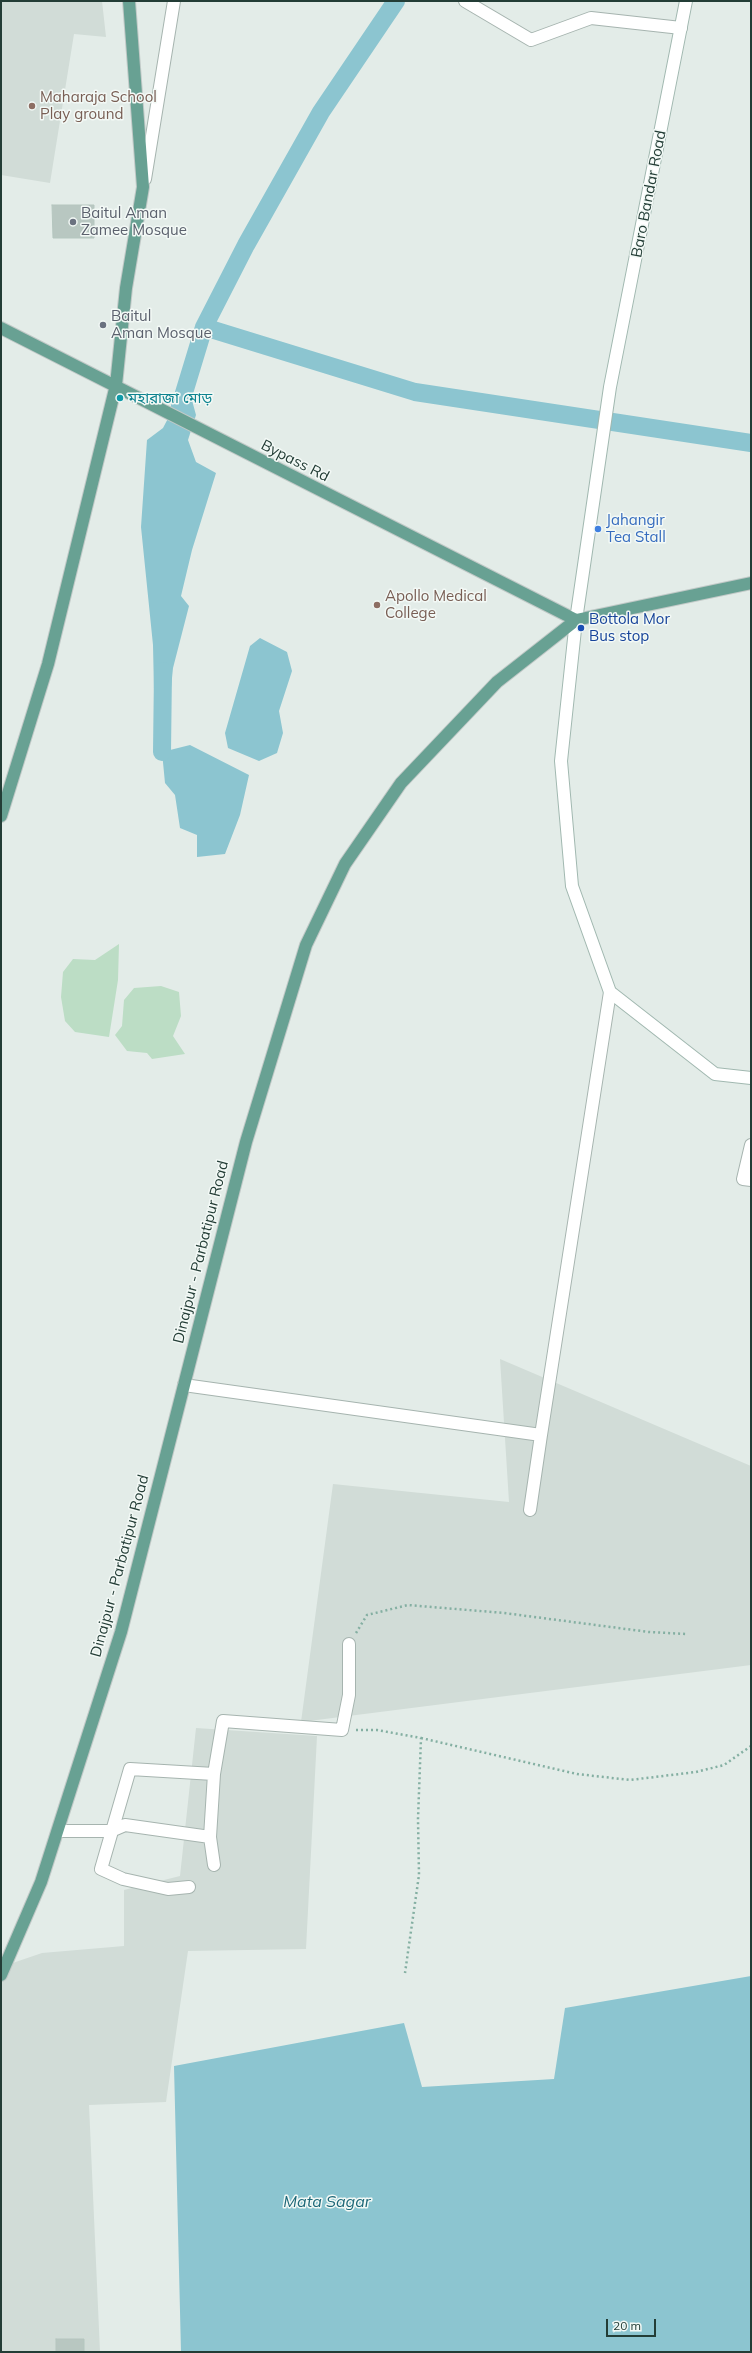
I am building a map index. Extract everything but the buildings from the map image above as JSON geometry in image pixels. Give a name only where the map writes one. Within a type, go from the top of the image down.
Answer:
[{"type":"main road","points":[[1,816],[48,664],[116,385],[126,288],[143,188],[129,1]]},
{"type":"main road","name":"Bypass Rd","points":[[1,328],[116,385],[205,434],[576,620]]},
{"type":"main road","points":[[576,620],[751,583]]},
{"type":"main road","name":"Dinajpur - Parbatipur Road","points":[[1,1975],[41,1882],[121,1632],[246,1142],[306,945],[346,864],[401,783],[496,682],[576,620]]},
{"type":"street","points":[[143,188],[174,1]]},
{"type":"street","points":[[465,1],[531,40],[591,18],[681,28]]},
{"type":"street","name":"Baro Bandar Road","points":[[610,992],[572,886],[561,761],[576,620],[610,387],[686,1]]},
{"type":"street","points":[[530,1510],[610,992],[715,1074],[751,1078]]},
{"type":"street","points":[[751,1145],[743,1179],[751,1180]]},
{"type":"street","points":[[184,1385],[541,1435]]},
{"type":"street","points":[[214,1865],[210,1837],[214,1774],[223,1721],[342,1730],[349,1695],[349,1644]]},
{"type":"street","points":[[189,1887],[160,1887],[123,1880],[101,1869],[130,1769],[214,1774]]},
{"type":"street","points":[[58,1831],[111,1831],[125,1825],[210,1837]]},
{"type":"path","points":[[349,1644],[367,1615],[408,1605],[504,1613],[649,1632],[686,1634]]},
{"type":"path","points":[[342,1730],[377,1730],[421,1738],[577,1774],[630,1780],[696,1772],[724,1764],[751,1746]]},
{"type":"path","points":[[405,1973],[419,1875],[418,1819],[421,1738]]},
{"type":"shaded area","name":"Maharaja School Play ground","points":[[1,1],[102,1],[106,37],[74,34],[50,183],[1,175]]},
{"type":"shaded area","points":[[500,1359],[751,1466],[751,1665],[301,1722],[333,1484],[509,1502]]},
{"type":"shaded area","points":[[196,1728],[317,1736],[306,1949],[188,1951],[166,2102],[89,2105],[100,2352],[1,2352],[1,1967],[42,1953],[124,1946],[124,1890],[180,1876]]},
{"type":"green space","points":[[119,944],[118,980],[109,1037],[75,1032],[65,1021],[61,997],[63,972],[73,959],[95,960]]},
{"type":"green space","points":[[161,986],[179,992],[181,1016],[173,1036],[185,1054],[152,1059],[147,1053],[127,1051],[115,1035],[122,1026],[124,1000],[134,988]]},
{"type":"water","points":[[187,382],[196,415],[188,440],[196,462],[216,473],[192,550],[181,596],[189,606],[173,668],[170,698],[154,691],[153,645],[141,527],[147,440],[163,428]]},
{"type":"water","points":[[260,638],[287,652],[292,671],[279,711],[283,733],[277,753],[259,761],[228,748],[225,733],[250,646]]},
{"type":"water","points":[[190,745],[249,775],[240,815],[225,854],[197,857],[197,835],[180,828],[175,795],[165,783],[162,752]]},
{"type":"water","name":"Mata Sagar","points":[[751,1976],[751,2352],[181,2352],[174,2066],[404,2023],[422,2087],[554,2079],[565,2008]]},
{"type":"waterway","points":[[180,406],[204,327],[246,245],[321,112],[396,1]]},
{"type":"waterway","points":[[204,327],[415,392],[751,443]]},
{"type":"waterway","points":[[162,752],[163,671]]},
{"type":"place","name":"Maharaja School Play ground","points":[[32,106]]},
{"type":"place","name":"Baitul Aman Zamee Mosque","points":[[73,222]]},
{"type":"place","name":"Baitul Aman Mosque","points":[[103,325]]},
{"type":"place","name":"মহারাজা মোড়","points":[[120,398]]},
{"type":"place","name":"Jahangir Tea Stall","points":[[598,529]]},
{"type":"place","name":"Apollo Medical College","points":[[377,605]]},
{"type":"place","name":"Bottola Mor Bus stop","points":[[581,628]]}]
